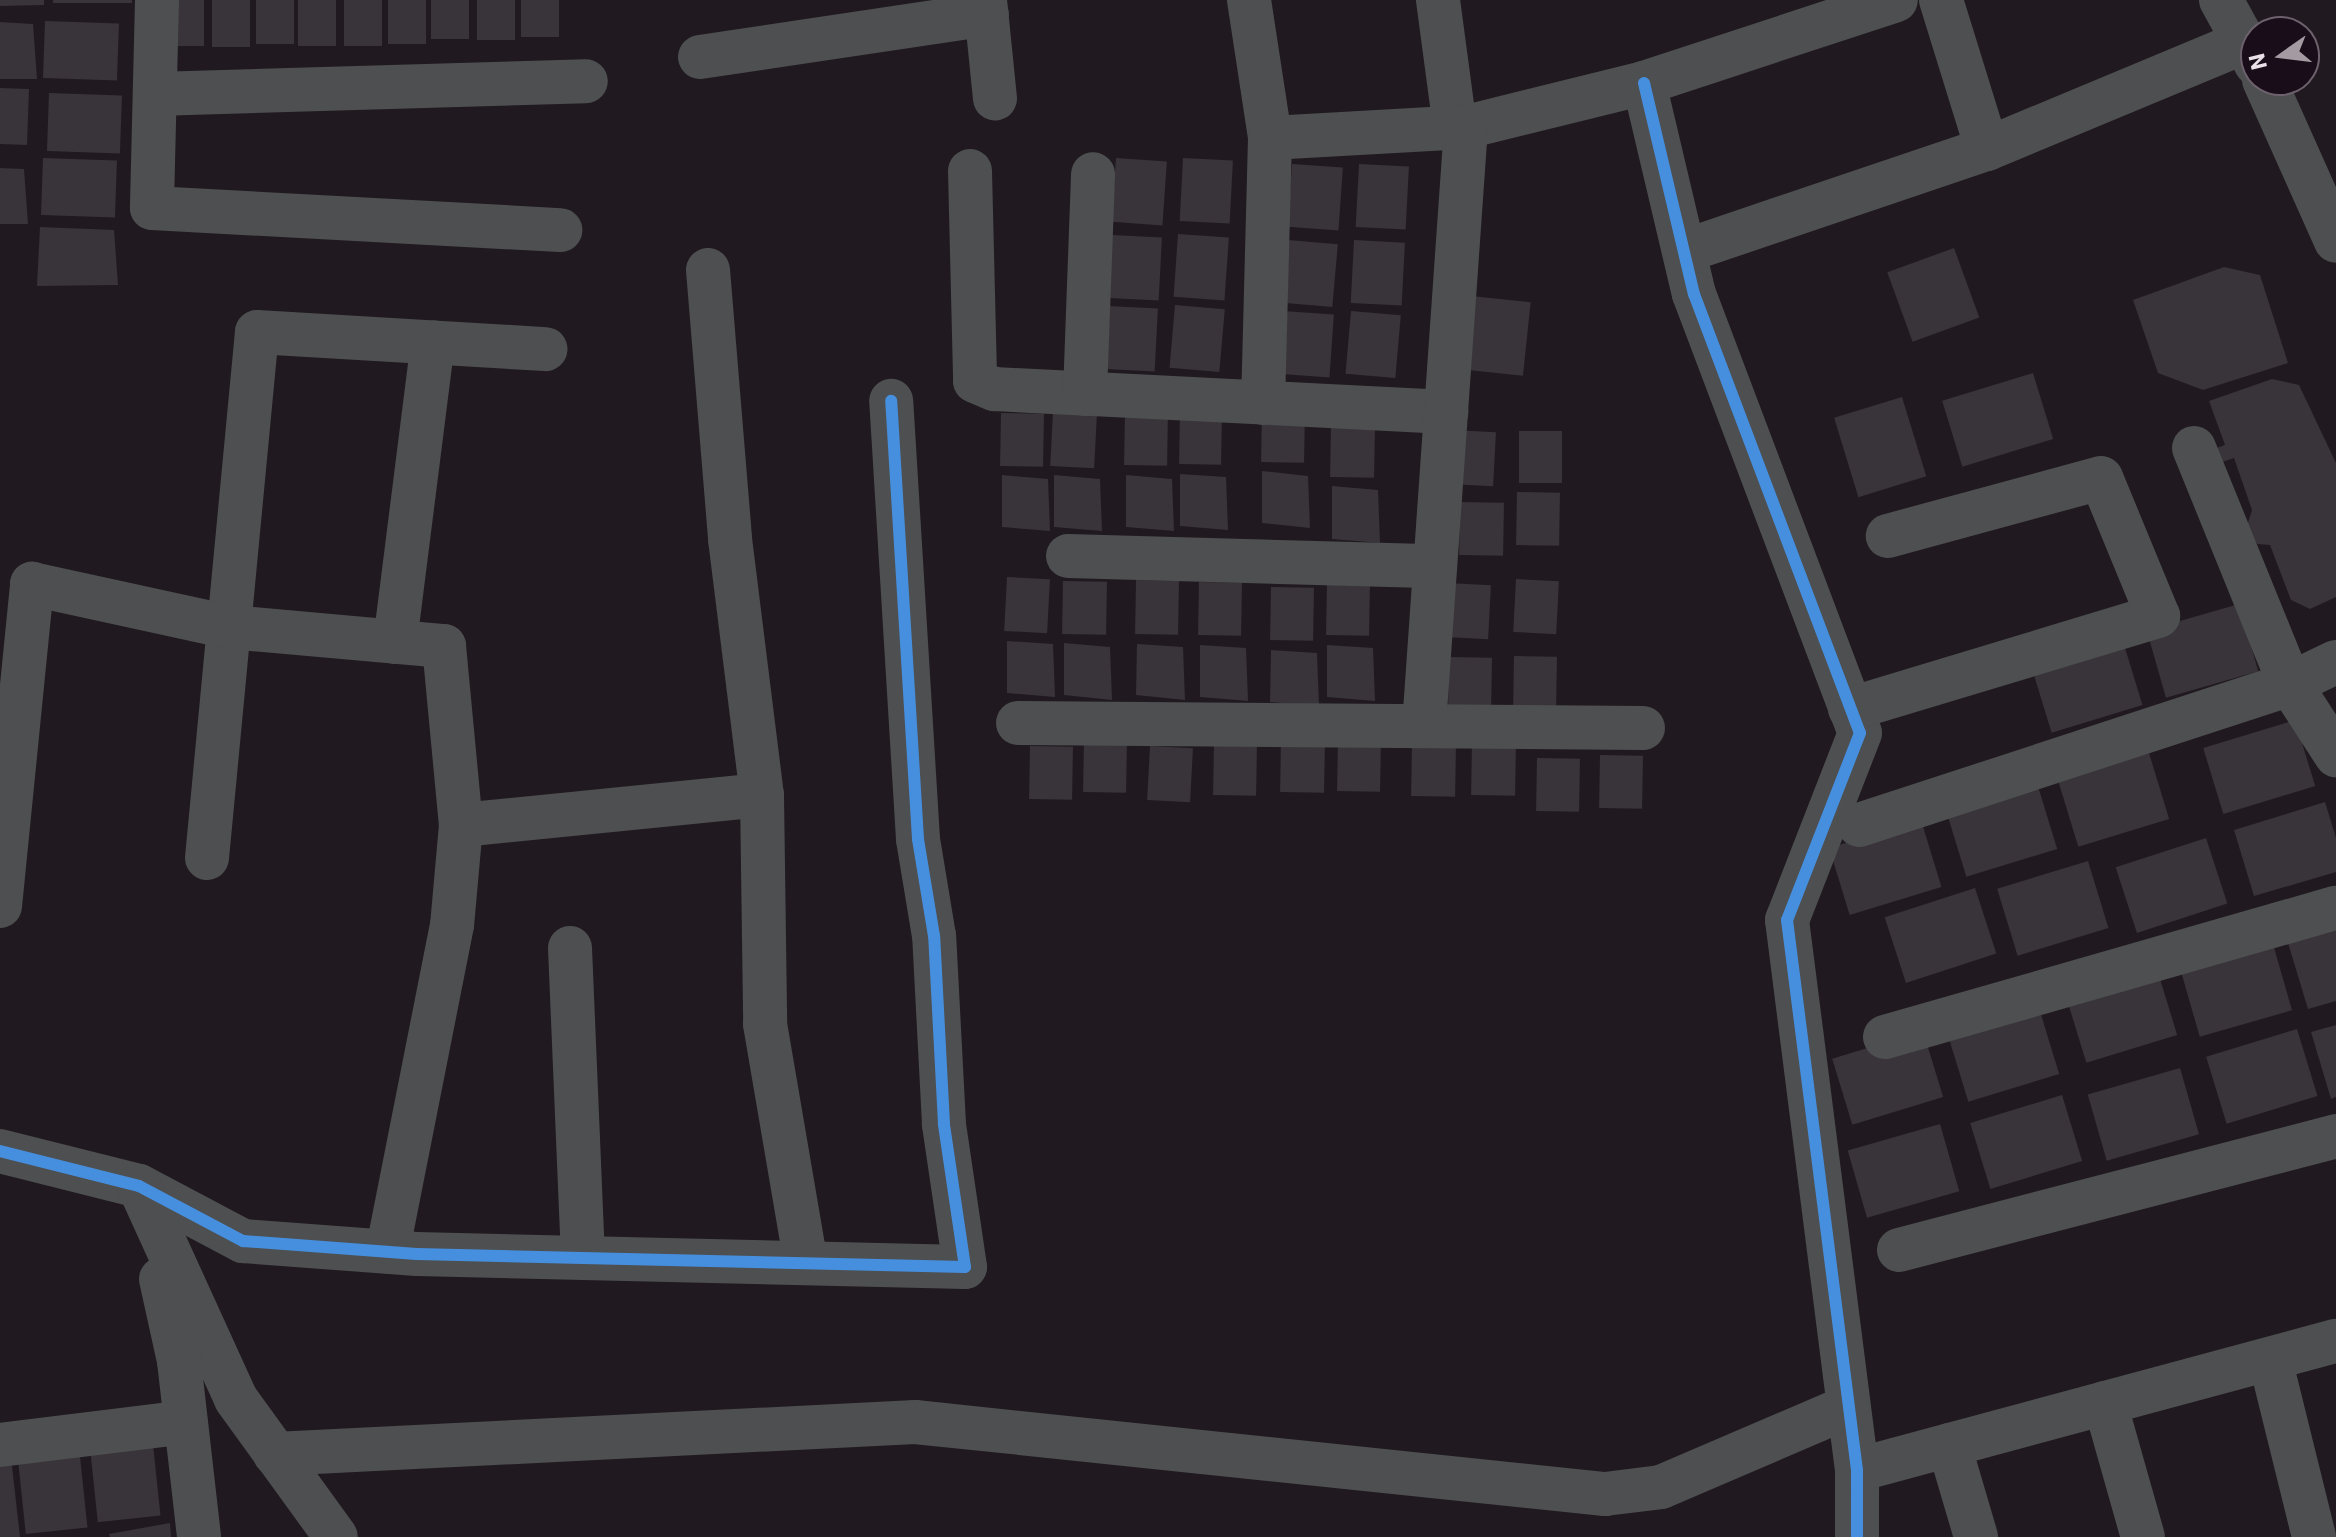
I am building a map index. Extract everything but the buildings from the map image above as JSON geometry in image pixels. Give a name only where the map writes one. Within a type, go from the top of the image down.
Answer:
[{"type":"street","points":[[157,0],[152,208],[560,230]]},
{"type":"street","points":[[1249,0],[1270,138],[1263,403]]},
{"type":"street","points":[[1424,726],[1446,412],[1461,128],[1438,0]]},
{"type":"street","points":[[1270,138],[1461,128],[1644,83],[1823,11],[1896,0]]},
{"type":"street","points":[[1941,0],[1987,149]]},
{"type":"street","points":[[2221,0],[2240,35]]},
{"type":"street","points":[[700,57],[986,7],[995,98]]},
{"type":"street","points":[[1685,251],[1987,149],[2240,57]]},
{"type":"street","points":[[155,94],[586,81]]},
{"type":"street","points":[[1644,83],[1694,294],[1860,733],[1787,920],[1857,1470],[1857,1537]]},
{"type":"street","points":[[2271,96],[2336,241]]},
{"type":"street","points":[[970,171],[975,381],[994,389],[1446,412]]},
{"type":"street","points":[[1085,394],[1093,174]]},
{"type":"street","points":[[708,270],[730,539],[762,795],[765,1024],[806,1263]]},
{"type":"street","points":[[207,858],[257,332],[546,349]]},
{"type":"street","points":[[395,642],[433,342]]},
{"type":"street","points":[[0,1151],[139,1186],[243,1241],[387,1252],[965,1267],[944,1124],[934,936],[918,839],[891,401]]},
{"type":"street","points":[[2194,448],[2290,684],[2336,755]]},
{"type":"street","points":[[1850,709],[2158,616],[2101,478],[1888,536]]},
{"type":"street","points":[[1068,556],[1435,566]]},
{"type":"street","points":[[0,906],[16,584],[230,627],[444,646],[461,825],[452,925],[387,1252]]},
{"type":"street","points":[[1859,825],[2290,684],[2336,662]]},
{"type":"street","points":[[1018,723],[1643,728]]},
{"type":"street","points":[[461,825],[762,795]]},
{"type":"street","points":[[1885,1037],[2336,908]]},
{"type":"street","points":[[570,948],[583,1258]]},
{"type":"street","points":[[1899,1250],[2336,1136]]},
{"type":"street","points":[[139,1186],[179,1361],[199,1537]]},
{"type":"street","points":[[139,1186],[236,1399],[336,1537]]},
{"type":"street","points":[[1857,1470],[2336,1341]]},
{"type":"street","points":[[2270,1359],[2314,1537]]},
{"type":"street","points":[[2105,1403],[2143,1537]]},
{"type":"street","points":[[275,1454],[915,1422],[1605,1494],[1661,1487],[1848,1407]]},
{"type":"street","points":[[0,1445],[186,1422]]},
{"type":"street","points":[[1949,1445],[1976,1537]]},
{"type":"cycle path","points":[[1644,83],[1694,294],[1860,733],[1787,920],[1857,1470],[1857,1537]]},
{"type":"cycle path","points":[[0,1151],[139,1186],[243,1241],[417,1254],[965,1267],[944,1124],[934,936],[918,839],[891,401]]}]
